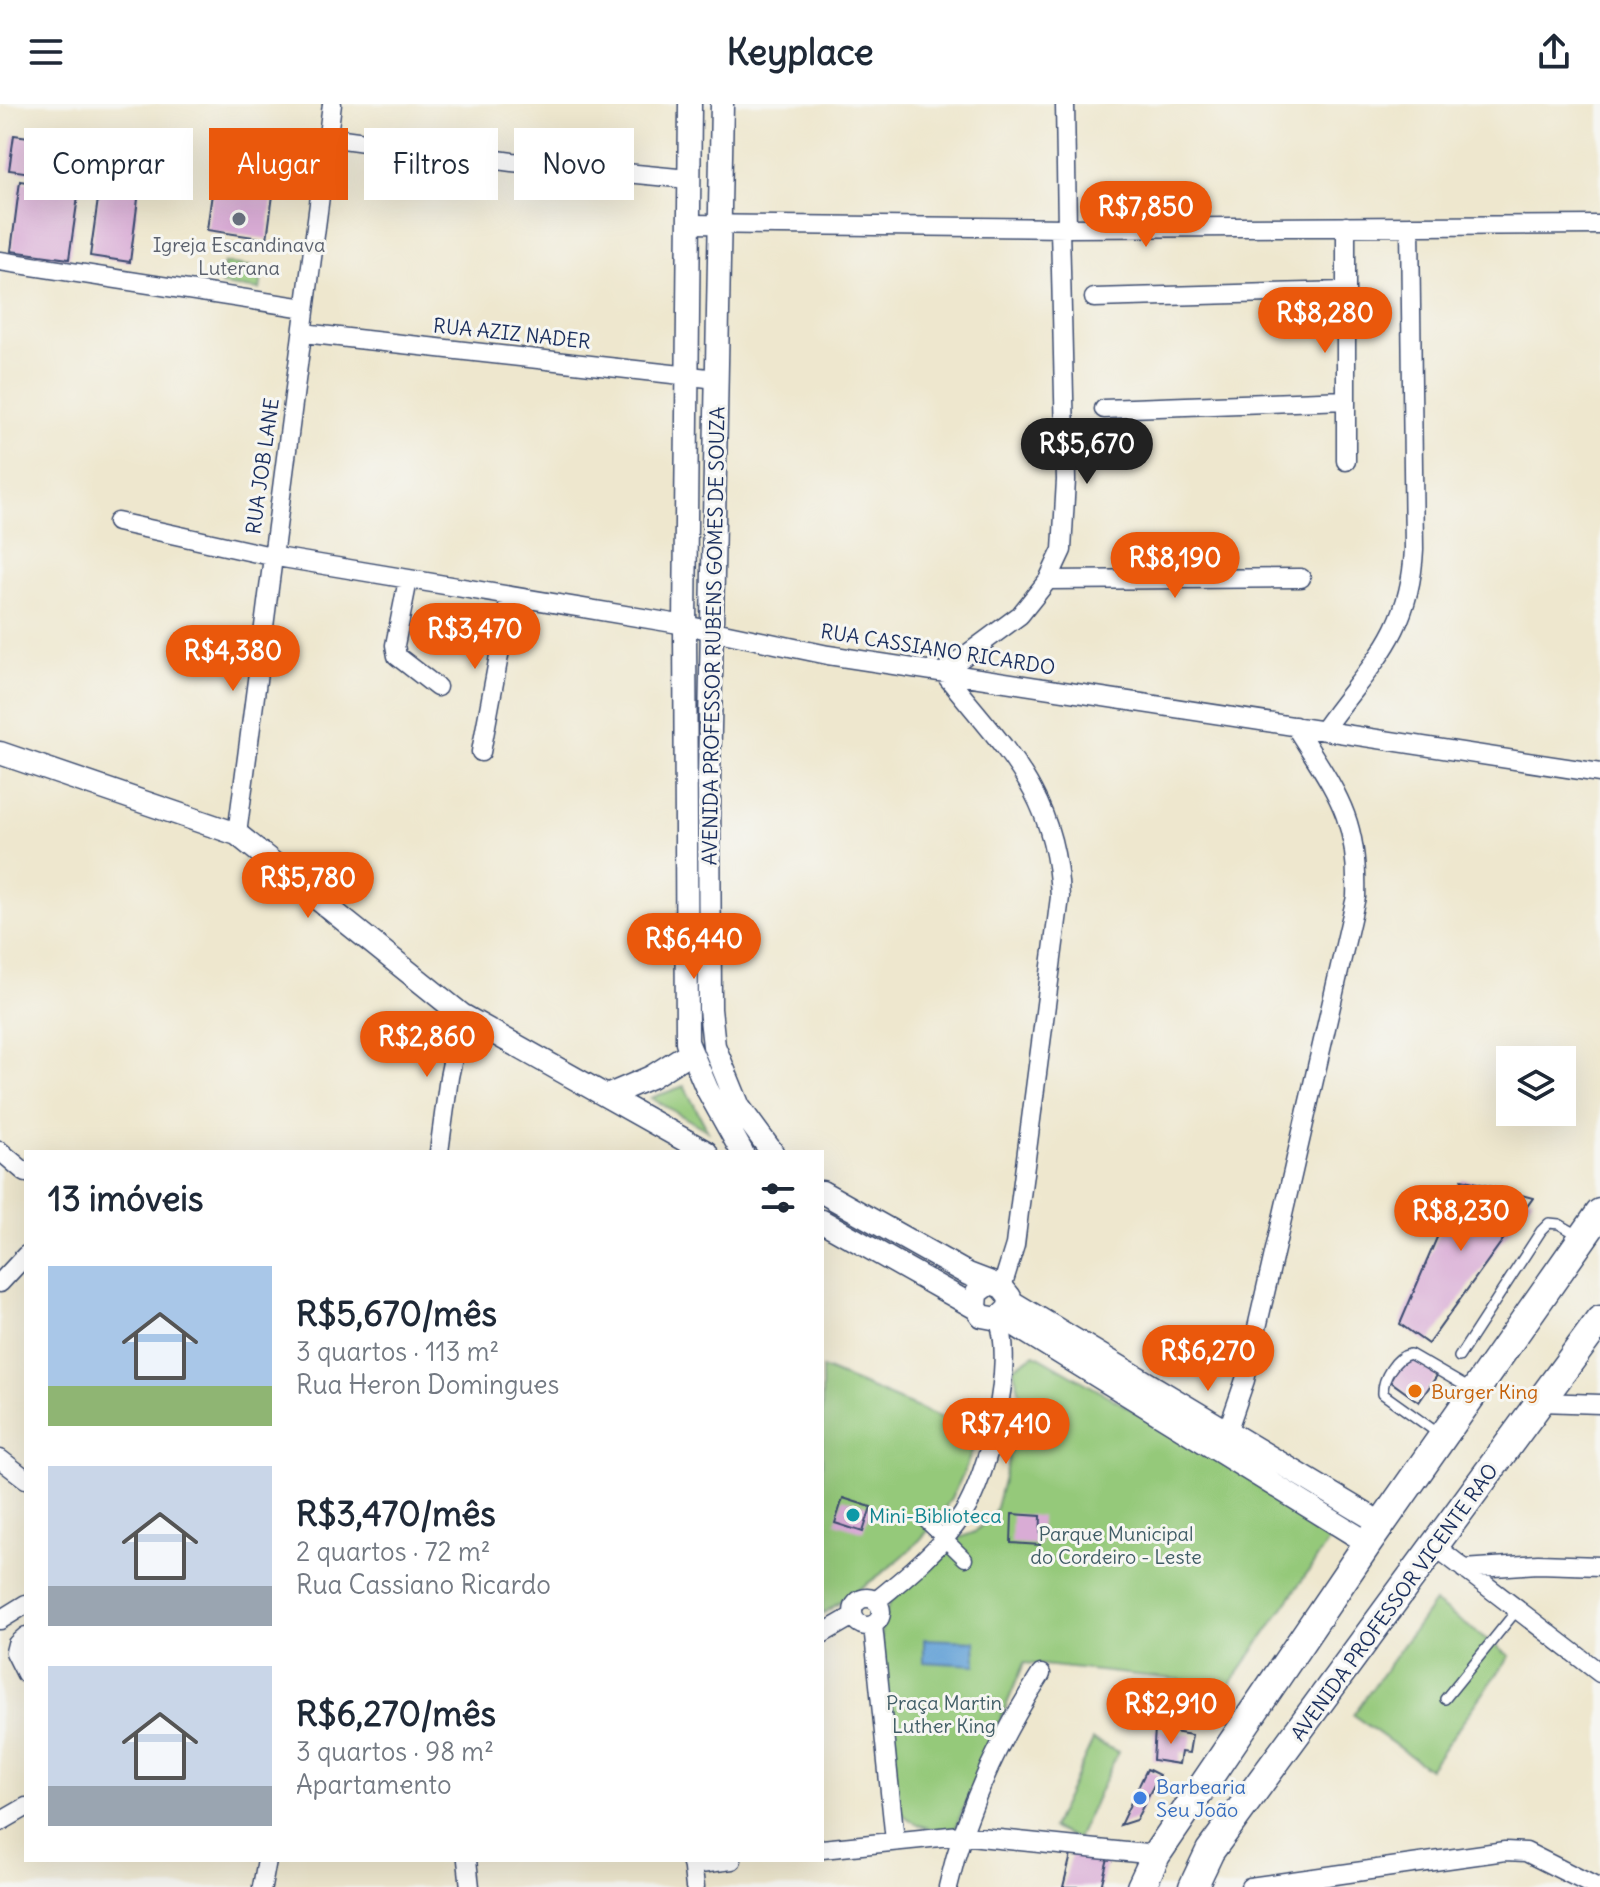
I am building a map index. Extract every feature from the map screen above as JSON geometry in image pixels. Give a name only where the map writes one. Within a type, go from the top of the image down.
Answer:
[{"type":"main road","points":[[1141,1887],[1156,1855],[1375,1534],[1600,1213]]},
{"type":"main road","name":"AVENIDA PROFESSOR VICENTE RAO","points":[[1193,1887],[1210,1851],[1600,1320]]},
{"type":"street","name":"RUA JOB LANE","points":[[329,128],[332,104]]},
{"type":"street","name":"AVENIDA PROFESSOR RUBENS GOMES DE SOUZA","points":[[690,104],[685,625],[686,1011],[689,1053],[741,1150]]},
{"type":"street","name":"AVENIDA PROFESSOR RUBENS GOMES DE SOUZA","points":[[722,104],[710,1009],[714,1046],[739,1107],[771,1150]]},
{"type":"street","points":[[876,1601],[944,1538],[963,1515],[985,1460],[1004,1342],[1000,1302],[1019,1218],[1060,897],[1059,873],[1053,841],[1038,796],[1009,751],[943,672],[1020,615],[1048,580],[1062,550],[1066,507],[1065,104]]},
{"type":"street","points":[[348,140],[512,162],[688,179]]},
{"type":"street","name":"RUA JOB LANE","points":[[237,834],[320,200]]},
{"type":"street","points":[[690,224],[1063,228],[1600,225]]},
{"type":"street","points":[[1346,226],[1346,461]]},
{"type":"street","points":[[1324,729],[1391,641],[1410,590],[1414,549],[1410,226]]},
{"type":"street","points":[[0,261],[305,308]]},
{"type":"street","points":[[1094,298],[1346,291]]},
{"type":"street","name":"RUA AZIZ NADER","points":[[303,333],[717,379]]},
{"type":"street","points":[[1104,409],[1346,400]]},
{"type":"street","name":"RUA CASSIANO RICARDO","points":[[117,522],[271,556],[685,625],[943,672],[1600,773]]},
{"type":"street","points":[[1048,580],[1301,578]]},
{"type":"street","points":[[408,580],[395,645],[397,656],[437,687]]},
{"type":"street","points":[[481,752],[510,597]]},
{"type":"street","points":[[1227,1432],[1236,1415],[1250,1359],[1272,1252],[1356,897],[1357,860],[1345,807],[1295,726]]},
{"type":"street","points":[[0,753],[237,834],[462,1015],[703,1150]]},
{"type":"street","points":[[685,971],[700,980],[709,974]]},
{"type":"street","points":[[686,1011],[698,1004],[710,1009]]},
{"type":"street","points":[[439,1150],[449,1077],[462,1015]]},
{"type":"street","points":[[609,1095],[651,1077],[689,1053]]},
{"type":"street","points":[[0,1151],[24,1171]]},
{"type":"street","points":[[824,1193],[1375,1534]]},
{"type":"street","points":[[824,1222],[976,1308],[977,1293],[1000,1302],[1227,1432],[1375,1534]]},
{"type":"street","points":[[0,1283],[24,1257]]},
{"type":"street","points":[[1541,1402],[1600,1404]]},
{"type":"street","points":[[0,1459],[24,1476]]},
{"type":"street","points":[[925,1520],[965,1559]]},
{"type":"street","points":[[1436,1547],[1600,1673]]},
{"type":"street","points":[[1464,1569],[1538,1564],[1600,1566]]},
{"type":"street","points":[[853,1616],[859,1600],[868,1598],[876,1601],[881,1614],[873,1625],[895,1841]]},
{"type":"street","points":[[0,1620],[24,1605]]},
{"type":"street","points":[[853,1616],[863,1625],[873,1625]]},
{"type":"street","points":[[824,1633],[853,1616]]},
{"type":"street","points":[[24,1638],[17,1644],[15,1652],[24,1670]]},
{"type":"street","points":[[948,1887],[960,1835],[1025,1698],[1041,1674]]},
{"type":"street","points":[[0,1822],[24,1808]]},
{"type":"street","points":[[824,1849],[960,1835],[1156,1855]]},
{"type":"street","points":[[1250,1887],[1505,1851],[1526,1852],[1596,1887]]},
{"type":"street","points":[[262,1887],[267,1862]]},
{"type":"street","points":[[467,1862],[470,1887]]},
{"type":"street","points":[[692,1862],[695,1887]]},
{"type":"lane","points":[[1459,1357],[1549,1223],[1559,1224],[1583,1238]]},
{"type":"lane","points":[[1443,1437],[1383,1394],[1382,1384],[1399,1359],[1410,1354],[1475,1392]]},
{"type":"lane","points":[[1445,1699],[1517,1610]]},
{"type":"green space","points":[[224,263],[263,268],[260,290],[221,285]]},
{"type":"green space","points":[[684,1086],[708,1131],[651,1098]]},
{"type":"green space","name":"Parque Municipal do Cordeiro - Leste","points":[[1035,1354],[1338,1528],[1230,1685],[1024,1663],[955,1829],[931,1828],[912,1821],[899,1811],[881,1631],[889,1603],[957,1539],[975,1532],[995,1511],[1023,1403],[1013,1368]]},
{"type":"green space","points":[[824,1369],[978,1433],[966,1467],[937,1520],[920,1540],[877,1577],[824,1613]]},
{"type":"green space","points":[[1434,1602],[1510,1656],[1429,1769],[1353,1715]]},
{"type":"green space","points":[[1093,1740],[1118,1752],[1077,1839],[1052,1828]]},
{"type":"water","points":[[924,1639],[975,1641],[976,1665],[924,1662]]},
{"type":"building","points":[[14,135],[24,136],[24,172],[9,170]]},
{"type":"building","points":[[20,181],[24,182],[24,200],[78,200],[69,259],[11,251]]},
{"type":"building","points":[[98,200],[138,200],[130,262],[90,256]]},
{"type":"building","name":"Igreja Escandinava Luterana","points":[[211,200],[272,200],[267,239],[207,230]]},
{"type":"building","points":[[1462,1179],[1533,1198],[1428,1344],[1400,1324]]},
{"type":"building","name":"Burger King","points":[[1405,1356],[1438,1374],[1419,1402],[1387,1379]]},
{"type":"building","name":"Mini-Biblioteca","points":[[843,1498],[871,1507],[863,1532],[835,1523]]},
{"type":"building","points":[[1012,1514],[1041,1516],[1040,1545],[1011,1543]]},
{"type":"building","points":[[1168,1688],[1199,1693],[1194,1722],[1153,1715],[1156,1694],[1166,1696]]},
{"type":"building","points":[[1155,1729],[1192,1735],[1189,1753],[1181,1752],[1179,1764],[1153,1760]]},
{"type":"building","name":"Barbearia Seu João","points":[[1147,1769],[1159,1775],[1136,1820],[1120,1825]]},
{"type":"building","points":[[1072,1851],[1108,1858],[1101,1887],[1063,1887]]},
{"type":"place","name":"Igreja Escandinava Luterana","points":[[239,219]]},
{"type":"place","name":"Burger King","points":[[1415,1391]]},
{"type":"place","name":"Mini-Biblioteca","points":[[853,1515]]},
{"type":"place","name":"Barbearia Seu João","points":[[1140,1798]]},
{"type":"park label","name":"Praça Martin Luther King","points":[[944,1714]]}]
